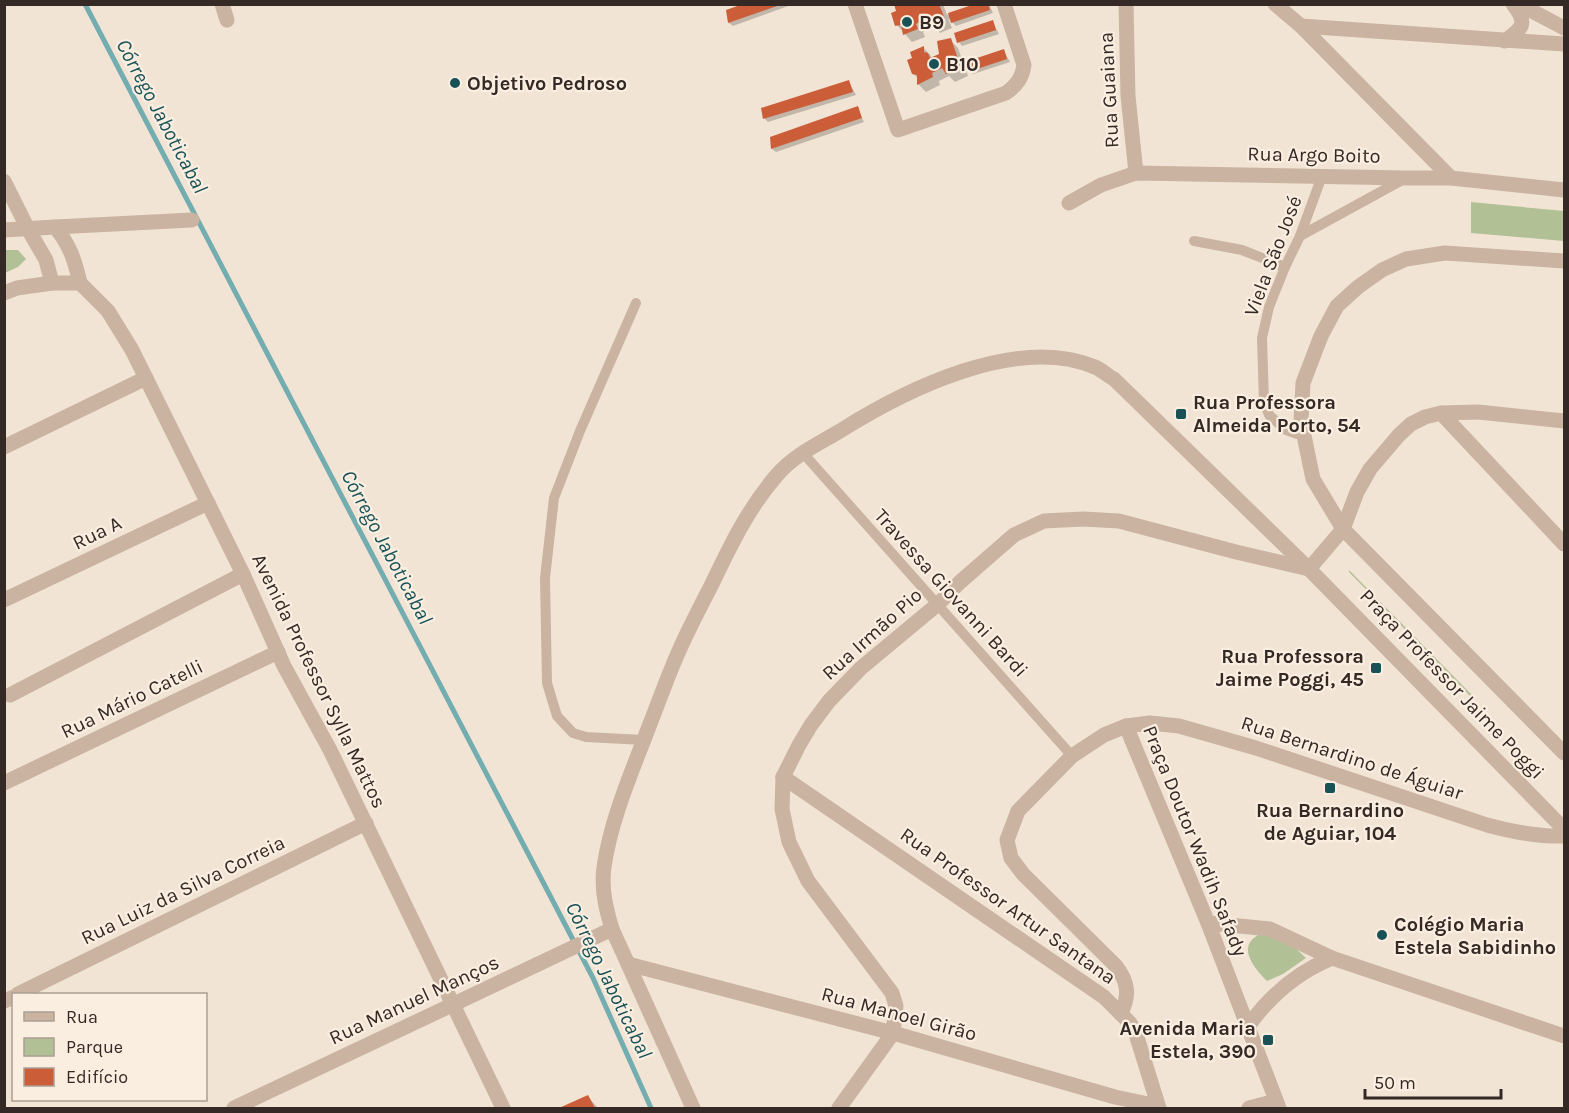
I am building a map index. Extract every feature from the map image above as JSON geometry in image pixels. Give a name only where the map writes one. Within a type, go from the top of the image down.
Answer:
[{"type":"street","points":[[222,4],[227,20]]},
{"type":"street","points":[[855,4],[898,130],[1006,93],[1016,85],[1024,64],[1004,4]]},
{"type":"street","name":"Rua Guaiana","points":[[1125,4],[1128,96],[1136,173]]},
{"type":"street","points":[[1275,4],[1301,26],[1451,178]]},
{"type":"street","points":[[1505,41],[1520,29],[1523,22],[1513,4]]},
{"type":"street","points":[[1519,4],[1564,28]]},
{"type":"street","points":[[1301,26],[1564,44]]},
{"type":"street","name":"Rua Argo Boito","points":[[1069,203],[1101,185],[1136,173],[1451,178],[1564,190]]},
{"type":"street","points":[[4,181],[46,260],[52,283]]},
{"type":"street","points":[[4,230],[192,220]]},
{"type":"street","points":[[4,293],[17,288],[52,283],[80,283],[74,256],[66,240],[55,227]]},
{"type":"street","name":"Praça Professor Jaime Poggi","points":[[1564,261],[1445,253],[1406,259],[1382,270],[1337,306],[1321,336],[1303,383],[1301,421],[1313,479],[1343,530],[1564,753]]},
{"type":"street","name":"Avenida Professor Sylla Mattos","points":[[80,283],[108,311],[122,331],[243,574],[278,652],[366,823],[503,1108]]},
{"type":"street","name":"Praça Professor Jaime Poggi","points":[[693,1108],[612,930],[604,902],[603,870],[610,836],[626,788],[678,654],[726,554],[751,510],[778,474],[803,453],[871,411],[939,379],[993,363],[1031,358],[1067,359],[1096,368],[1114,380],[1310,569],[1564,829]]},
{"type":"street","points":[[4,447],[146,378]]},
{"type":"street","points":[[1310,569],[1343,530],[1357,492],[1370,469],[1399,435],[1412,424],[1425,417],[1441,413],[1478,412],[1564,421]]},
{"type":"street","points":[[1441,413],[1564,544]]},
{"type":"street","name":"Rua A","points":[[4,600],[208,503]]},
{"type":"street","name":"Rua Irmão Pio","points":[[893,1033],[896,1005],[892,993],[808,880],[789,842],[782,809],[783,777],[799,745],[829,701],[861,668],[938,604],[1014,535],[1044,521],[1083,519],[1119,521],[1245,555],[1310,569]]},
{"type":"street","points":[[10,695],[243,574]]},
{"type":"street","name":"Rua Mário Catelli","points":[[4,783],[278,652]]},
{"type":"street","name":"Rua Bernardino de Águiar","points":[[1126,726],[1150,723],[1179,726],[1256,748],[1487,825],[1544,837],[1564,836]]},
{"type":"street","name":"Praça Doutor Wadih Safady","points":[[1121,1013],[1127,993],[1124,977],[1109,958],[1023,874],[1011,858],[1007,840],[1018,810],[1072,756],[1104,735],[1126,726],[1208,922],[1278,1105]]},
{"type":"street","name":"Rua Professor Artur Santana","points":[[783,777],[1097,993],[1121,1013],[1136,1034],[1158,1107]]},
{"type":"street","name":"Rua Luiz da Silva Correia","points":[[20,993],[366,823]]},
{"type":"street","points":[[1208,922],[1270,929],[1332,958],[1564,1036]]},
{"type":"street","name":"Rua Manuel Manços","points":[[234,1108],[612,930]]},
{"type":"street","points":[[1247,1028],[1261,1007],[1285,985],[1311,967],[1332,958]]},
{"type":"street","name":"Rua Manoel Girão","points":[[628,964],[893,1033],[1115,1097],[1158,1107]]},
{"type":"street","points":[[839,1108],[893,1033]]},
{"type":"street","points":[[1249,1108],[1278,1105]]},
{"type":"lane","name":"Viela São José","points":[[1303,436],[1278,425],[1269,415],[1264,402],[1262,338],[1269,307],[1300,236],[1322,176]]},
{"type":"lane","points":[[1300,236],[1404,178]]},
{"type":"lane","points":[[1194,241],[1242,250],[1285,267]]},
{"type":"lane","points":[[636,303],[580,430],[554,498],[545,578],[546,672],[557,716],[573,733],[586,737],[644,740]]},
{"type":"lane","name":"Travessa Giovanni Bardi","points":[[803,453],[1072,756]]},
{"type":"green space","points":[[1471,202],[1564,211],[1564,241],[1471,233]]},
{"type":"green space","points":[[5,250],[18,250],[26,259],[18,267],[5,273]]},
{"type":"green space","points":[[1349,570],[1472,695],[1472,698],[1349,572]]},
{"type":"green space","points":[[1266,932],[1288,941],[1306,958],[1283,974],[1267,981],[1248,954],[1250,942],[1256,936]]},
{"type":"building","points":[[743,4],[780,5],[728,23],[726,10]]},
{"type":"building","name":"B9","points":[[894,4],[939,4],[945,19],[931,25],[927,18],[916,24],[918,29],[903,35],[901,25],[895,26],[891,13],[896,11]]},
{"type":"building","points":[[975,4],[988,4],[990,10],[951,23],[948,13]]},
{"type":"building","points":[[993,20],[996,30],[957,43],[954,33]]},
{"type":"building","name":"B10","points":[[951,38],[961,68],[946,74],[942,68],[932,73],[933,77],[917,85],[917,75],[912,74],[907,60],[912,58],[910,52],[924,46],[924,52],[928,53],[930,58],[939,54],[937,41]]},
{"type":"building","points":[[1004,49],[1007,59],[968,72],[965,62]]},
{"type":"building","points":[[849,80],[853,92],[763,119],[761,108]]},
{"type":"building","points":[[858,106],[862,118],[771,149],[770,137]]},
{"type":"building","points":[[588,1095],[595,1108],[559,1108]]},
{"type":"waterway","name":"Córrego Jaboticabal","points":[[85,4],[593,978],[651,1108]]},
{"type":"place","name":"B9","points":[[907,22]]},
{"type":"place","name":"B10","points":[[934,64]]},
{"type":"place","name":"Objetivo Pedroso","points":[[455,83]]},
{"type":"place","name":"Rua Professora Almeida Porto, 54","points":[[1181,414]]},
{"type":"place","name":"Rua Professora Jaime Poggi, 45","points":[[1376,668]]},
{"type":"place","name":"Rua Bernardino de Aguiar, 104","points":[[1330,788]]},
{"type":"place","name":"Colégio Maria Estela Sabidinho","points":[[1382,935]]},
{"type":"place","name":"Avenida Maria Estela, 390","points":[[1268,1040]]}]
